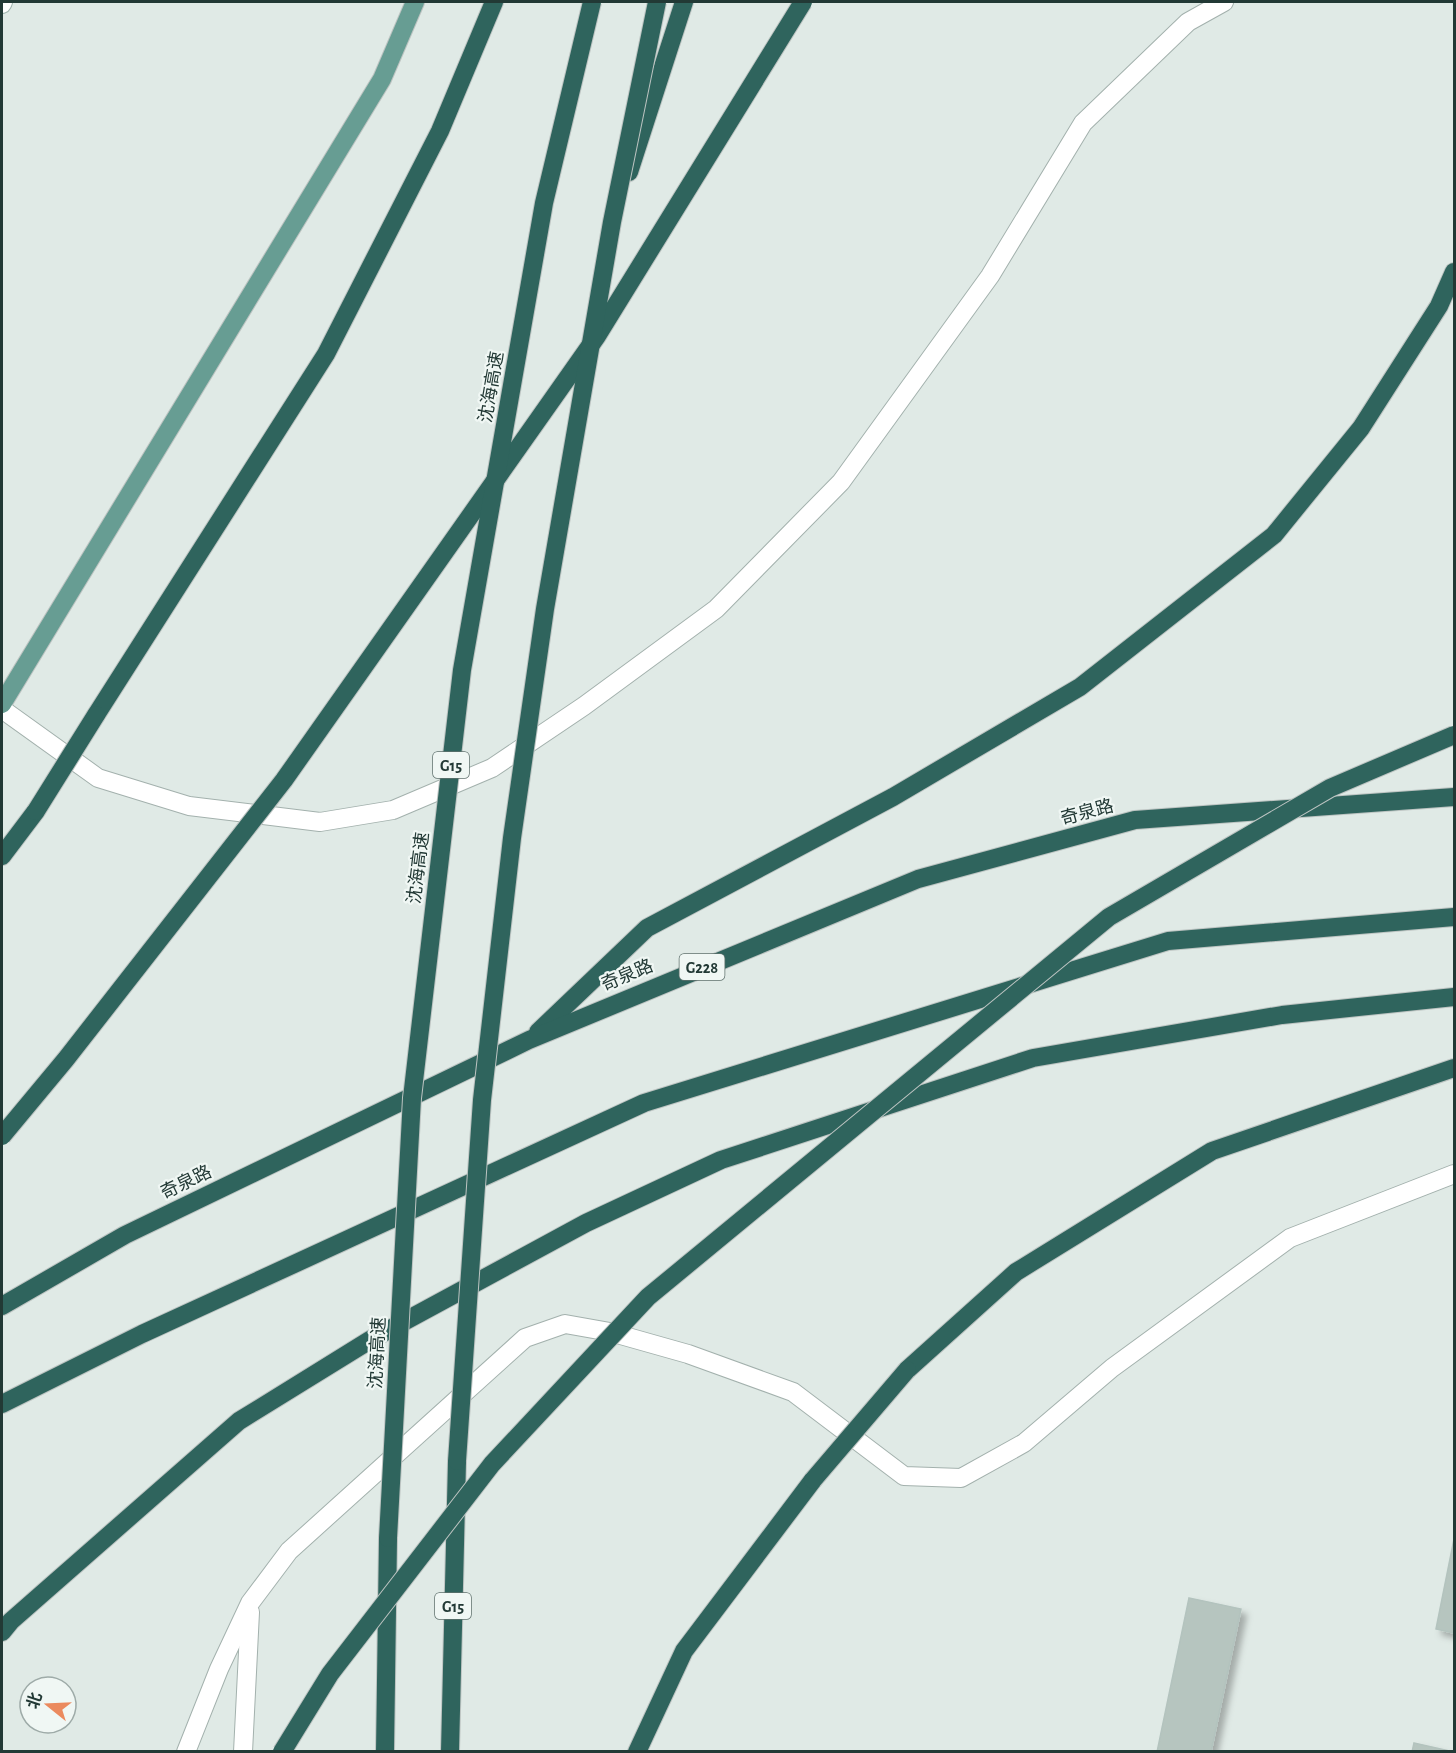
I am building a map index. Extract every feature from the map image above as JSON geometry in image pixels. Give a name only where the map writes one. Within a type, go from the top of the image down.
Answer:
[{"type":"highway","points":[[2,856],[36,811],[326,354],[440,131],[494,2]]},
{"type":"highway","name":"沈海高速","points":[[385,1752],[387,1538],[412,1098],[462,670],[544,203],[592,2]]},
{"type":"highway","name":"G15","points":[[450,1752],[457,1461],[482,1100],[512,838],[545,609],[612,222],[657,2]]},
{"type":"highway","points":[[612,222],[684,2]]},
{"type":"highway","points":[[2,1136],[66,1059],[284,780],[597,336],[803,2]]},
{"type":"highway","points":[[529,1040],[647,928],[893,797],[1080,687],[1274,535],[1361,428],[1439,306],[1455,272]]},
{"type":"highway","points":[[282,1752],[330,1674],[492,1464],[648,1297],[1108,917],[1330,788],[1455,735]]},
{"type":"highway","name":"奇泉路","points":[[2,1306],[125,1235],[529,1040],[918,879],[1135,820],[1455,797]]},
{"type":"highway","points":[[2,1404],[142,1334],[644,1103],[1168,941],[1455,917]]},
{"type":"highway","points":[[2,1632],[11,1621],[239,1421],[370,1340],[586,1223],[721,1160],[1033,1058],[1282,1015],[1455,997]]},
{"type":"highway","points":[[637,1752],[684,1651],[813,1480],[907,1370],[1016,1272],[1212,1151],[1455,1068]]},
{"type":"main road","points":[[2,705],[382,79],[415,2]]},
{"type":"street","points":[[2,705],[98,778],[189,806],[321,822],[393,810],[492,768],[584,706],[716,609],[841,482],[990,276],[1083,123],[1188,22],[1224,2]]},
{"type":"street","points":[[186,1752],[219,1669],[250,1603],[289,1551],[525,1338],[565,1324],[610,1332],[688,1354],[793,1392],[904,1476],[961,1478],[1024,1443],[1112,1368],[1290,1238],[1455,1174]]},
{"type":"street","points":[[243,1752],[250,1603]]},
{"type":"building","points":[[1454,1539],[1454,1633],[1436,1629]]},
{"type":"building","points":[[1189,1598],[1241,1609],[1211,1752],[1157,1752]]},
{"type":"building","points":[[1414,1743],[1454,1752],[1412,1752]]}]
